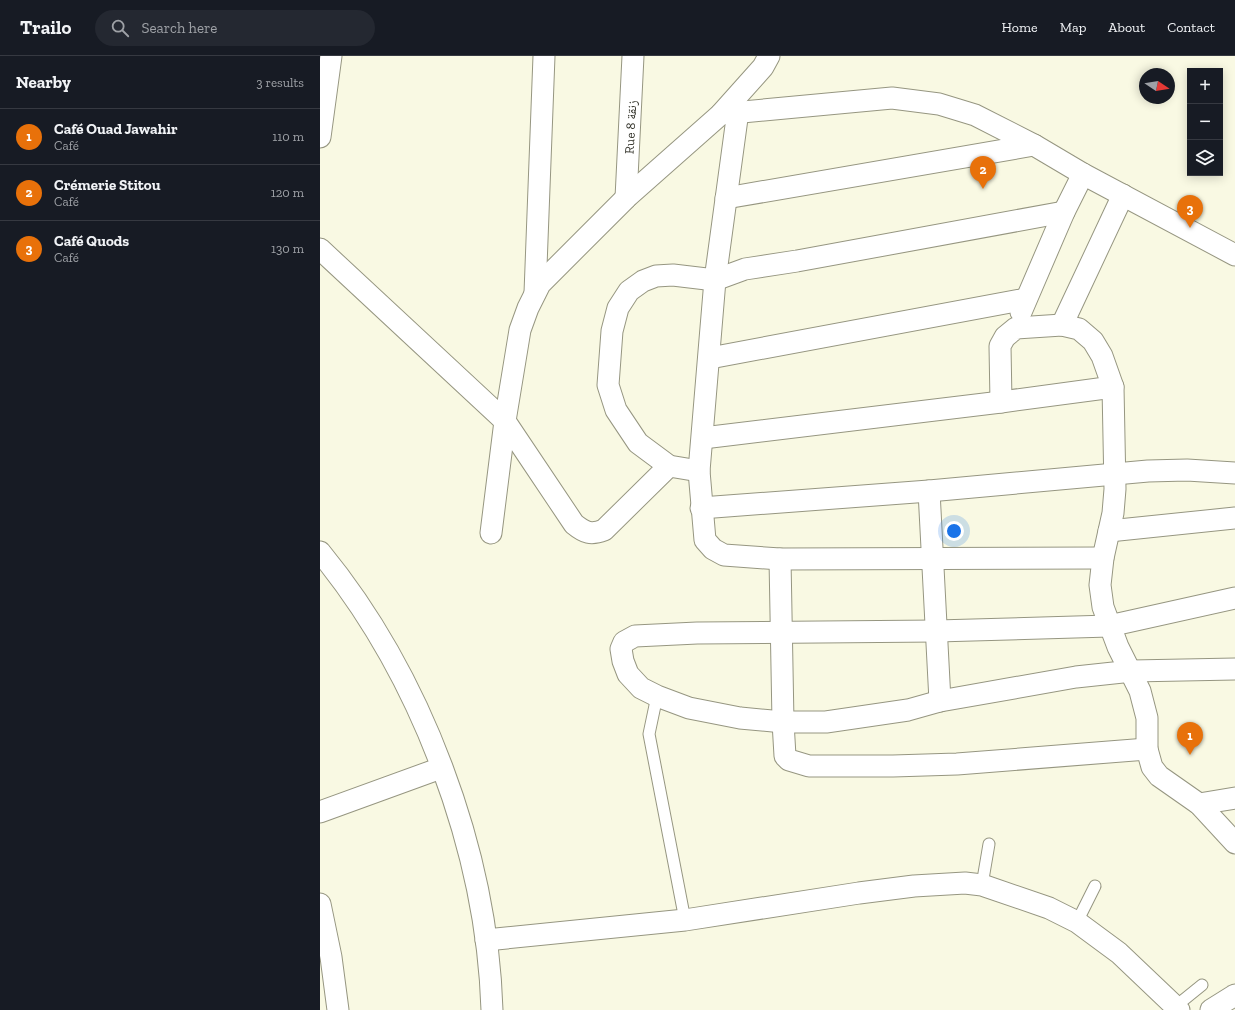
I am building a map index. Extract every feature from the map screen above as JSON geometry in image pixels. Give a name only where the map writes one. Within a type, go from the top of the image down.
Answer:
[{"type":"street","points":[[320,137],[331,56]]},
{"type":"street","points":[[535,293],[544,56]]},
{"type":"street","points":[[491,533],[505,421],[520,330],[540,284],[626,198],[729,113],[763,67],[769,56]]},
{"type":"street","name":"Rue 8 زنقة","points":[[626,198],[636,59]]},
{"type":"street","points":[[729,113],[892,98],[939,104],[975,115],[1034,145],[1083,174],[1235,255]]},
{"type":"street","points":[[729,113],[726,198],[715,280],[710,358],[699,471],[701,508],[705,540],[713,549],[724,555],[780,560],[1103,558]]},
{"type":"street","points":[[726,198],[1034,145]]},
{"type":"street","points":[[1016,328],[1026,299],[1064,212],[1083,174]]},
{"type":"street","points":[[1062,325],[1123,195]]},
{"type":"street","points":[[699,471],[669,466],[638,443],[616,410],[608,385],[612,331],[618,308],[629,291],[643,281],[656,276],[673,275],[715,280],[745,269],[797,261],[1064,212]]},
{"type":"street","points":[[320,249],[505,421],[574,524],[586,533],[595,534],[604,530],[669,466]]},
{"type":"street","points":[[710,358],[1026,299]]},
{"type":"street","points":[[1001,402],[1000,346],[1004,337],[1016,328],[1062,325],[1079,329],[1093,340],[1102,356],[1113,387],[1113,513],[1103,558],[1100,585],[1103,607],[1118,647],[1132,671],[1140,691],[1147,718],[1147,749],[1152,767],[1159,776],[1199,804],[1235,843]]},
{"type":"street","points":[[703,438],[1113,387]]},
{"type":"street","points":[[701,508],[929,491],[1148,471],[1187,470],[1235,473]]},
{"type":"street","points":[[929,491],[934,560],[940,701]]},
{"type":"street","points":[[1109,531],[1235,518]]},
{"type":"street","points":[[320,552],[366,614],[394,661],[411,694],[441,768],[466,838],[486,940],[492,1010]]},
{"type":"street","points":[[780,560],[785,756],[796,764],[809,766],[957,764],[1147,749]]},
{"type":"street","points":[[1235,598],[1109,626],[937,631],[697,633],[635,636],[624,642],[621,648],[623,661],[628,674],[641,688],[657,696],[689,708],[740,718],[783,722],[826,722],[908,710],[940,701],[1062,679],[1132,671],[1235,669]]},
{"type":"street","points":[[320,812],[441,768]]},
{"type":"street","points":[[1199,804],[1235,798]]},
{"type":"street","points":[[486,940],[685,920],[898,888],[966,883],[982,885],[1049,908],[1077,922],[1119,953],[1177,1008]]},
{"type":"street","points":[[320,904],[331,957],[338,1010]]},
{"type":"street","points":[[1211,1010],[1235,994]]},
{"type":"lane","points":[[657,696],[649,734],[685,920]]},
{"type":"lane","points":[[982,885],[989,844]]},
{"type":"lane","points":[[1077,922],[1095,886]]},
{"type":"lane","points":[[1177,1008],[1202,985]]},
{"type":"place","name":"Crémerie Stitou","points":[[983,189]]},
{"type":"place","name":"Café Quods","points":[[1190,228]]},
{"type":"place","name":"Café Ouad Jawahir","points":[[1190,755]]}]
